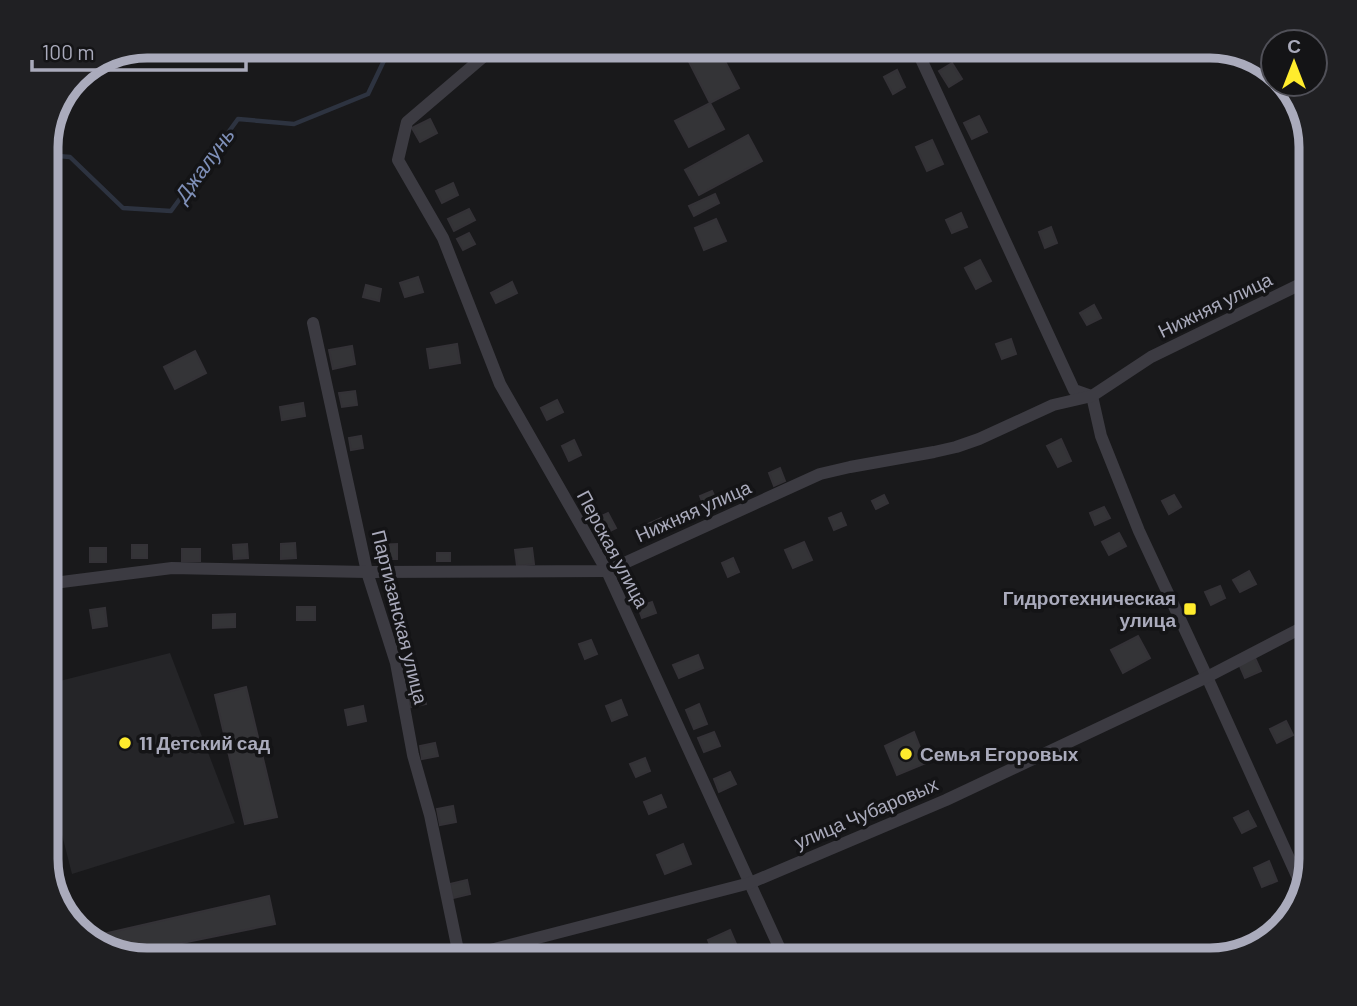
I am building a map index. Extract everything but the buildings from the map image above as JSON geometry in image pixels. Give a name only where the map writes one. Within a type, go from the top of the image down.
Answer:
[{"type":"street","name":"Перская улица","points":[[482,58],[407,122],[398,160],[443,239],[500,384],[607,571],[779,948]]},
{"type":"street","points":[[921,58],[1074,390],[1092,396],[1101,436],[1139,531],[1298,878]]},
{"type":"street","name":"Нижняя улица","points":[[58,582],[172,568],[367,572],[607,571],[820,474],[956,447],[1053,405],[1092,396],[1151,358],[1299,285]]},
{"type":"street","name":"Партизанская улица","points":[[313,323],[367,572],[396,663],[413,755],[430,815],[455,948]]},
{"type":"street","name":"улица Чубаровых","points":[[503,948],[750,883],[947,800],[1207,677],[1299,629]]},
{"type":"shaded area","name":"11 Детский сад","points":[[170,653],[235,823],[72,874],[58,819],[58,681]]},
{"type":"waterway","name":"Джалунь","points":[[58,156],[70,157],[123,208],[171,211],[238,119],[294,124],[368,94],[385,58]]},
{"type":"place","name":"Гидротехническая улица","points":[[1190,609]]},
{"type":"place","name":"11 Детский сад","points":[[125,743]]},
{"type":"place","name":"Семья Егоровых","points":[[906,754]]}]
